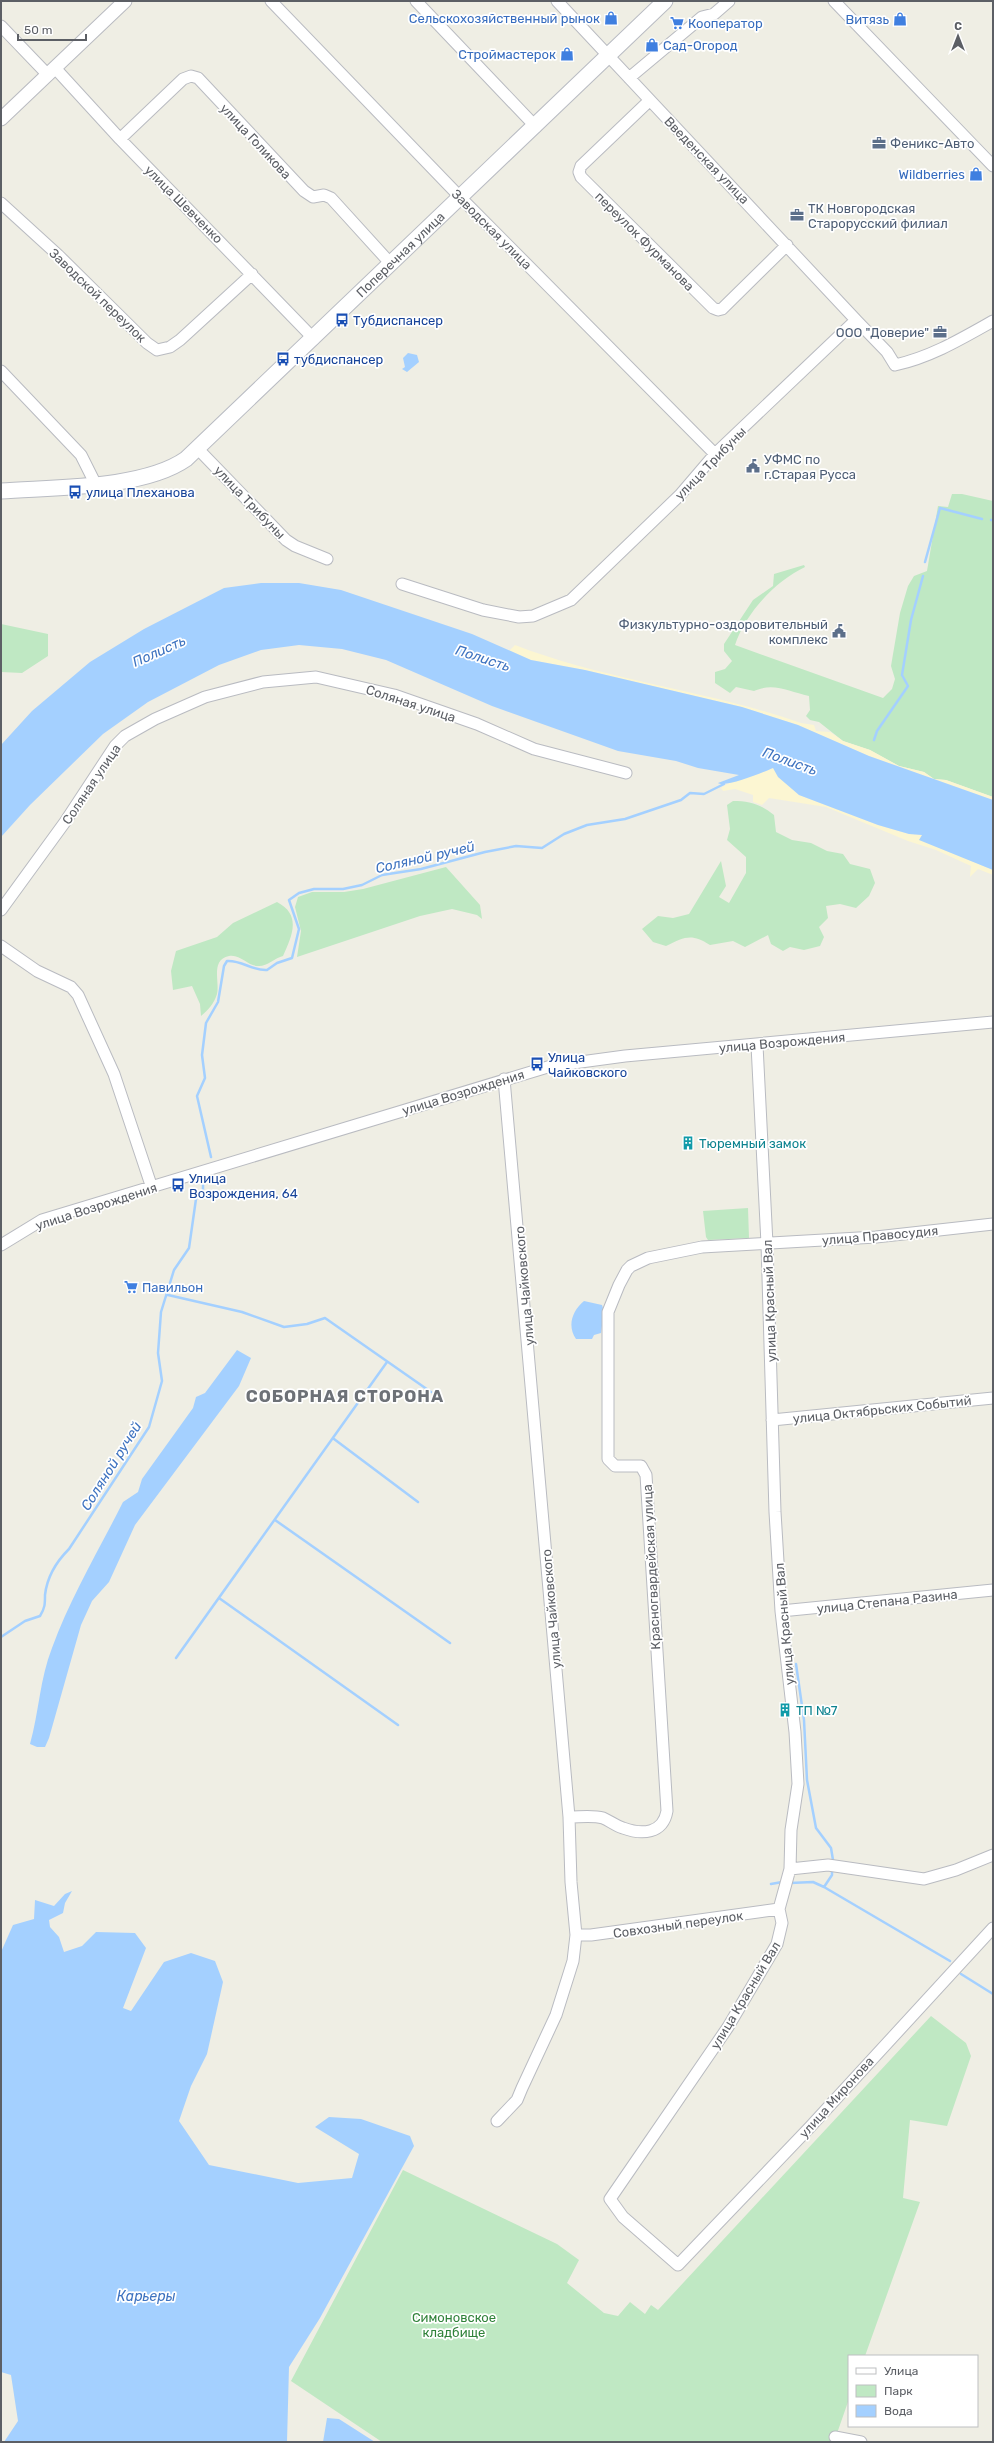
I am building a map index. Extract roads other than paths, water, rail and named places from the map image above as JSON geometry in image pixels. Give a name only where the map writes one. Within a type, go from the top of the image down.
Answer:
[{"type":"main road","name":"Поперечная улица","points":[[1,491],[95,484],[152,477],[171,470],[198,449],[314,339],[536,127],[608,54],[665,1]]},
{"type":"street","points":[[1,119],[125,1]]},
{"type":"street","name":"Заводская улица","points":[[271,1],[461,198],[715,454]]},
{"type":"street","points":[[416,1],[536,127]]},
{"type":"street","name":"Введенская улица","points":[[557,1],[608,54],[649,101],[787,245],[856,320]]},
{"type":"street","points":[[629,78],[702,17],[714,14],[729,1]]},
{"type":"street","points":[[834,1],[993,166]]},
{"type":"street","name":"улица Шевченко","points":[[1,26],[52,71],[314,339]]},
{"type":"street","name":"улица Голикова","points":[[120,139],[183,79],[191,76],[198,78],[304,191],[313,197],[324,195],[331,198],[391,264]]},
{"type":"street","name":"переулок Фурманова","points":[[649,101],[581,166],[579,172],[581,177],[713,308],[718,310],[722,309],[787,245]]},
{"type":"street","name":"Заводской переулок","points":[[1,203],[58,255],[147,343],[157,350],[170,347],[180,340],[252,274]]},
{"type":"street","points":[[856,320],[887,352],[895,365],[917,360],[946,347],[993,321]]},
{"type":"street","name":"улица Трибуны","points":[[402,584],[483,610],[511,616],[533,616],[571,600],[624,551],[680,494],[715,454],[856,320]]},
{"type":"street","points":[[1,371],[81,455],[95,484]]},
{"type":"street","name":"улица Трибуны","points":[[198,449],[286,540],[295,546],[327,559]]},
{"type":"street","name":"Соляная улица","points":[[1,910],[65,822],[115,746],[125,736],[155,719],[205,697],[263,682],[316,677],[368,688],[477,724],[534,749],[626,773]]},
{"type":"street","points":[[1,946],[37,971],[72,987],[78,995],[114,1074],[152,1188]]},
{"type":"street","name":"улица Возрождения","points":[[1,1244],[42,1220],[152,1188],[504,1079],[580,1061],[993,1022]]},
{"type":"street","name":"улица Красный Вал","points":[[678,2265],[623,2217],[610,2199],[728,2027],[777,1944],[782,1923],[779,1909],[790,1869],[791,1830],[798,1784],[795,1732],[781,1611],[772,1420],[767,1244],[757,1045]]},
{"type":"street","name":"улица Чайковского","points":[[497,2121],[517,2100],[556,2015],[568,1980],[576,1935],[571,1882],[569,1817],[504,1079]]},
{"type":"street","name":"улица Правосудия","points":[[767,1244],[876,1237],[993,1224]]},
{"type":"street","name":"Красногвардейская улица","points":[[569,1817],[599,1818],[623,1828],[648,1832],[660,1827],[664,1822],[667,1811],[646,1475],[641,1466],[615,1466],[608,1459],[607,1338],[608,1312],[612,1299],[627,1270],[648,1258],[702,1247],[767,1244]]},
{"type":"street","name":"улица Октябрьских Событий","points":[[772,1420],[993,1398]]},
{"type":"street","name":"улица Степана Разина","points":[[781,1611],[993,1590]]},
{"type":"street","points":[[790,1869],[828,1865],[924,1879],[956,1870],[993,1855]]},
{"type":"street","name":"Совхозный переулок","points":[[576,1935],[591,1936],[684,1924],[779,1909]]},
{"type":"street","name":"улица Миронова","points":[[678,2265],[810,2127],[993,1928]]},
{"type":"street","points":[[835,2437],[861,2442]]},
{"type":"water","points":[[408,353],[417,355],[419,362],[407,372],[402,369],[405,367],[403,358]]},
{"type":"water","name":"Полисть","points":[[261,583],[299,583],[341,590],[472,634],[531,660],[585,670],[742,707],[798,725],[869,756],[993,800],[993,870],[919,840],[922,835],[909,834],[878,825],[799,795],[778,777],[773,768],[736,782],[722,784],[718,783],[739,775],[698,768],[676,761],[618,751],[492,706],[386,660],[342,649],[299,645],[261,650],[219,665],[148,702],[103,734],[30,805],[1,837],[1,745],[32,711],[90,662],[144,629],[224,588]]},
{"type":"water","points":[[584,1301],[602,1305],[604,1311],[601,1333],[594,1335],[592,1339],[576,1339],[573,1334],[571,1324],[572,1319],[576,1309]]},
{"type":"water","points":[[237,1350],[251,1358],[239,1386],[135,1525],[109,1582],[92,1601],[81,1625],[49,1738],[45,1747],[37,1747],[30,1744],[48,1659],[59,1629],[76,1592],[123,1502],[138,1492],[142,1479],[193,1408],[196,1397],[205,1393]]},
{"type":"water","name":"Карьеры","points":[[72,1891],[65,1903],[63,1913],[49,1920],[50,1927],[59,1937],[64,1952],[82,1946],[96,1932],[135,1933],[146,1948],[123,2008],[131,2011],[164,1962],[191,1953],[215,1961],[223,1982],[207,2054],[191,2086],[179,2121],[209,2165],[298,2183],[352,2178],[359,2154],[315,2127],[329,2117],[361,2119],[410,2136],[414,2146],[320,2318],[289,2367],[287,2442],[4,2442],[18,2421],[11,2375],[1,2372],[1,1952],[13,1925],[34,1919],[35,1900],[54,1906],[65,1894]]},
{"type":"water","points":[[327,2418],[339,2419],[375,2442],[323,2442]]},
{"type":"waterway","points":[[925,562],[940,508],[982,519]]},
{"type":"waterway","points":[[874,740],[877,731],[908,686],[902,675],[911,620],[923,576]]},
{"type":"waterway","name":"Соляной ручей","points":[[211,1157],[197,1096],[205,1078],[202,1055],[206,1023],[218,1002],[224,966],[227,961],[237,962],[257,969],[267,970],[277,963],[292,958],[299,929],[289,900],[299,893],[314,889],[343,889],[362,885],[382,875],[421,869],[485,852],[516,846],[542,848],[564,834],[587,825],[625,819],[681,800],[690,793],[704,794],[724,784]]},
{"type":"waterway","name":"Соляной ручей","points":[[1,1637],[25,1621],[40,1616],[43,1611],[46,1588],[53,1570],[69,1549],[149,1427],[162,1381],[158,1353],[161,1312],[174,1270],[189,1248],[196,1199],[203,1191],[203,1182]]},
{"type":"waterway","points":[[168,1295],[242,1312],[284,1327],[307,1324],[325,1318],[431,1392]]},
{"type":"waterway","points":[[176,1658],[387,1362]]},
{"type":"waterway","points":[[334,1439],[418,1502]]},
{"type":"waterway","points":[[275,1520],[450,1643]]},
{"type":"waterway","points":[[219,1598],[398,1725]]},
{"type":"waterway","points":[[796,1664],[804,1720],[807,1780],[816,1828],[831,1848],[833,1860]]},
{"type":"waterway","points":[[824,1887],[832,1875],[832,1868]]},
{"type":"waterway","points":[[771,1884],[782,1882]]},
{"type":"waterway","points":[[790,1883],[813,1882],[824,1887],[950,1961]]},
{"type":"waterway","points":[[961,1974],[993,1994]]},
{"type":"place","name":"Сельскохозяйственный рынок","points":[[611,18]]},
{"type":"place","name":"Витязь","points":[[900,19]]},
{"type":"place","name":"Кооператор","points":[[677,23]]},
{"type":"place","name":"Сад-Огород","points":[[652,45]]},
{"type":"place","name":"Строймастерок","points":[[567,54]]},
{"type":"place","name":"Феникс-Авто","points":[[879,143]]},
{"type":"place","name":"Wildberries","points":[[976,174]]},
{"type":"place","name":"ТК Новгородская Старорусский филиал","points":[[797,215]]},
{"type":"place","name":"Тубдиспансер","points":[[342,320]]},
{"type":"place","name":"ООО \"Доверие\"","points":[[940,332]]},
{"type":"place","name":"тубдиспансер","points":[[283,359]]},
{"type":"place","name":"УФМС по г.Старая Русса","points":[[753,466]]},
{"type":"place","name":"улица Плеханова","points":[[75,492]]},
{"type":"place","name":"Физкультурно-оздоровительный комплекс","points":[[839,631]]},
{"type":"place","name":"Улица Чайковского","points":[[537,1064]]},
{"type":"place","name":"Тюремный замок","points":[[688,1143]]},
{"type":"place","name":"Улица Возрождения, 64","points":[[178,1185]]},
{"type":"place","name":"Павильон","points":[[131,1287]]},
{"type":"place","name":"ТП №7","points":[[785,1710]]},
{"type":"district","name":"СОБОРНАЯ СТОРОНА","points":[[345,1396]]},
{"type":"park label","name":"Симоновское кладбище","points":[[454,2324]]}]
